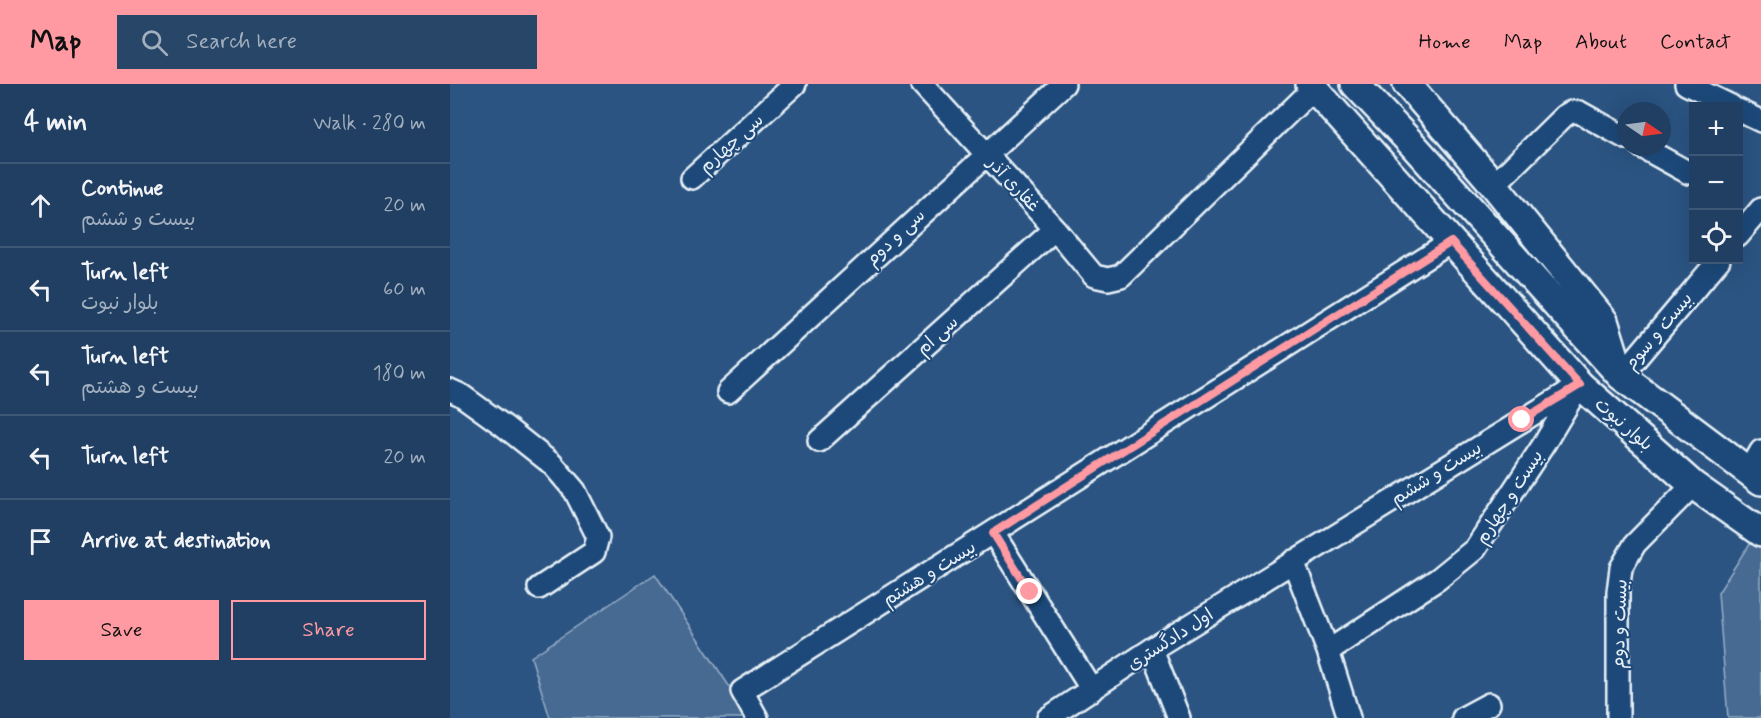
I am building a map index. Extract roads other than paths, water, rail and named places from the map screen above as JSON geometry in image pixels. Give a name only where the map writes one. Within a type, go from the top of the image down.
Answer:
[{"type":"main road","name":"بلوار نبوت","points":[[1355,84],[1621,376],[1757,468]]},
{"type":"main road","points":[[1407,84],[1494,185],[1604,321],[1621,376]]},
{"type":"main road","name":"بلوار نبوت","points":[[1312,86],[1580,385],[1693,485],[1761,533]]},
{"type":"street","name":"سی چهارم","points":[[692,178],[795,84]]},
{"type":"street","name":"غفاری آذر","points":[[922,84],[1055,229],[1094,276],[1107,279],[1121,276],[1312,86]]},
{"type":"street","name":"سی و دوم","points":[[728,392],[1064,84]]},
{"type":"street","points":[[1686,84],[1723,102]]},
{"type":"street","points":[[1494,185],[1564,116],[1571,112],[1579,112],[1617,133]]},
{"type":"street","points":[[1743,113],[1761,122]]},
{"type":"street","points":[[1658,156],[1689,173]]},
{"type":"street","points":[[1743,230],[1761,209]]},
{"type":"street","name":"سی ام","points":[[819,441],[1055,229]]},
{"type":"street","name":"بیست و هشتم","points":[[757,718],[742,691],[1451,242]]},
{"type":"street","name":"بیست و سوم","points":[[1621,376],[1716,264]]},
{"type":"street","name":"بیست و ششم","points":[[1293,561],[1580,385]]},
{"type":"street","name":"بیست و چهارم","points":[[1328,651],[1438,579],[1475,549],[1580,385]]},
{"type":"street","points":[[450,390],[462,395],[552,464],[575,491],[598,537],[594,552],[539,588]]},
{"type":"street","name":"بیست و دوم","points":[[1618,718],[1618,592],[1621,568],[1635,544],[1693,485]]},
{"type":"street","points":[[993,533],[1092,690]]},
{"type":"street","points":[[1293,561],[1328,651],[1349,718]]},
{"type":"street","name":"اول دادگستری","points":[[1048,718],[1152,649],[1293,561]]},
{"type":"street","points":[[1152,649],[1179,718]]},
{"type":"street","points":[[1463,718],[1489,704]]}]
